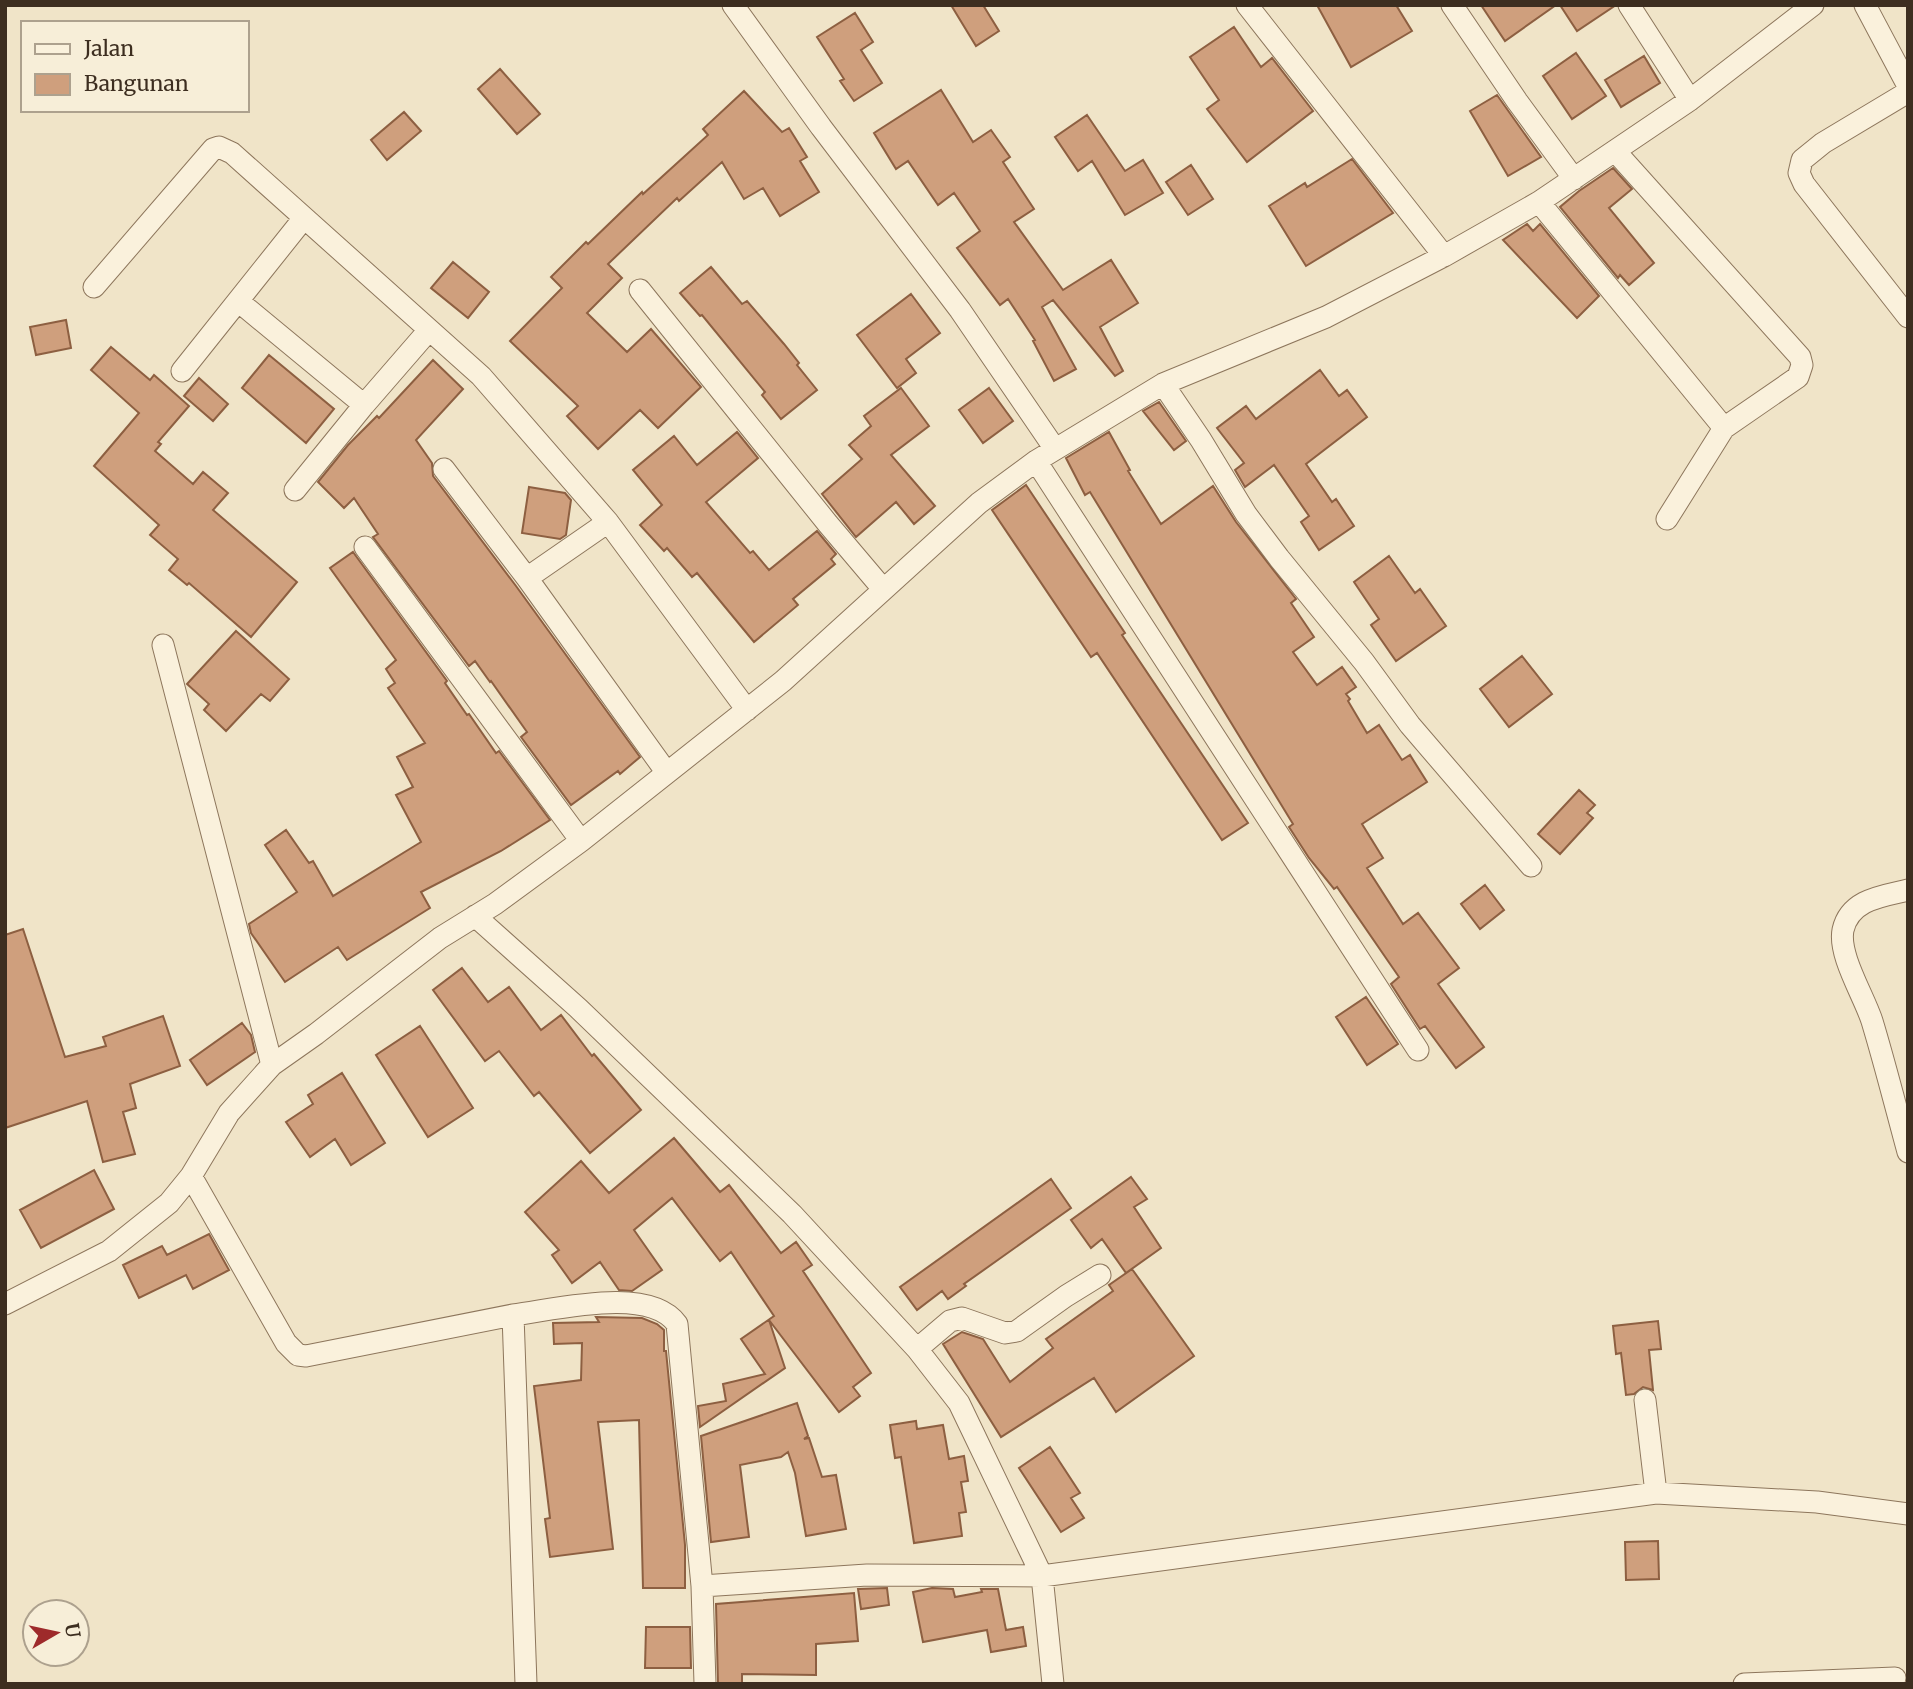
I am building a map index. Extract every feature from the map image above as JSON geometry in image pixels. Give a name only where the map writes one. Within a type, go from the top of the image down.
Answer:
[{"type":"street","points":[[733,5],[821,127],[960,310],[1055,449]]},
{"type":"street","points":[[1247,5],[1444,256]]},
{"type":"street","points":[[1452,5],[1517,102],[1574,179]]},
{"type":"street","points":[[1629,5],[1690,100]]},
{"type":"street","points":[[5,1304],[109,1251],[169,1203],[191,1176],[229,1113],[272,1065],[440,938],[495,904],[581,841],[747,710],[783,681],[979,503],[1036,461],[1163,384],[1326,317],[1444,256],[1539,202],[1690,100],[1813,5]]},
{"type":"street","points":[[1865,5],[1908,86]]},
{"type":"street","points":[[1908,92],[1823,143],[1802,160],[1799,173],[1804,184],[1908,317]]},
{"type":"street","points":[[94,287],[213,149],[219,147],[232,153],[481,376],[608,522],[747,710]]},
{"type":"street","points":[[1615,151],[1800,356],[1802,365],[1798,377],[1724,428],[1667,519]]},
{"type":"street","points":[[1539,202],[1724,428]]},
{"type":"street","points":[[182,370],[304,218]]},
{"type":"street","points":[[640,290],[883,589]]},
{"type":"street","points":[[238,301],[364,405]]},
{"type":"street","points":[[295,490],[429,330]]},
{"type":"street","points":[[1163,384],[1246,514],[1279,558],[1364,662],[1410,725],[1531,866]]},
{"type":"street","points":[[1036,461],[1418,1050]]},
{"type":"street","points":[[444,469],[527,578],[667,773]]},
{"type":"street","points":[[527,578],[608,522]]},
{"type":"street","points":[[365,547],[581,841]]},
{"type":"street","points":[[163,645],[272,1065]]},
{"type":"street","points":[[1908,890],[1869,899],[1853,910],[1843,927],[1842,941],[1872,1019],[1908,1152]]},
{"type":"street","points":[[475,916],[578,1008],[792,1214],[917,1349],[960,1403],[1042,1576],[1053,1684]]},
{"type":"street","points":[[191,1176],[286,1343],[298,1355],[306,1356],[513,1315],[589,1304],[647,1305],[664,1310],[677,1324],[702,1586],[705,1684]]},
{"type":"street","points":[[917,1349],[950,1321],[962,1318],[1005,1333],[1017,1331],[1100,1275]]},
{"type":"street","points":[[513,1315],[526,1684]]},
{"type":"street","points":[[1645,1400],[1656,1493]]},
{"type":"street","points":[[702,1586],[867,1575],[1042,1576],[1656,1493],[1817,1503],[1908,1514]]},
{"type":"street","points":[[1744,1684],[1895,1678]]},
{"type":"building","points":[[951,5],[983,5],[999,31],[976,46]]},
{"type":"building","points":[[1317,5],[1396,5],[1412,31],[1351,67]]},
{"type":"building","points":[[1481,5],[1556,5],[1505,41]]},
{"type":"building","points":[[1560,5],[1616,5],[1577,31]]},
{"type":"building","points":[[855,13],[873,42],[861,50],[882,83],[854,101],[840,81],[844,79],[817,37]]},
{"type":"building","points":[[1234,27],[1261,67],[1272,58],[1313,111],[1247,162],[1207,109],[1219,100],[1190,57]]},
{"type":"building","points":[[1576,53],[1606,96],[1572,119],[1543,76]]},
{"type":"building","points":[[1644,56],[1660,83],[1621,107],[1605,80]]},
{"type":"building","points":[[500,69],[540,114],[517,134],[478,89]]},
{"type":"building","points":[[941,90],[973,142],[991,130],[1010,157],[1003,162],[1034,209],[1014,222],[1063,290],[1111,260],[1138,303],[1100,327],[1123,371],[1115,376],[1053,300],[1042,307],[1076,369],[1054,381],[1033,341],[1035,340],[1008,299],[1000,305],[957,248],[980,231],[954,193],[938,205],[908,161],[896,169],[874,133]]},
{"type":"building","points":[[744,91],[782,132],[789,128],[807,157],[800,161],[819,192],[780,216],[763,188],[744,199],[722,162],[679,201],[677,198],[608,264],[622,278],[587,313],[627,352],[651,329],[701,387],[658,428],[640,410],[598,449],[567,416],[578,406],[510,341],[562,288],[551,277],[586,242],[588,244],[642,192],[643,194],[708,135],[703,129]]},
{"type":"building","points":[[1497,95],[1541,157],[1508,176],[1470,111]]},
{"type":"building","points":[[404,112],[421,131],[387,160],[371,140]]},
{"type":"building","points":[[1087,115],[1125,171],[1143,160],[1163,193],[1125,215],[1092,161],[1078,171],[1055,137]]},
{"type":"building","points":[[1352,159],[1393,213],[1306,266],[1269,206],[1305,183],[1307,187]]},
{"type":"building","points":[[1191,165],[1213,199],[1188,215],[1166,182]]},
{"type":"building","points":[[1613,168],[1632,189],[1609,208],[1654,263],[1629,285],[1620,275],[1618,278],[1560,207]]},
{"type":"building","points":[[1527,224],[1533,231],[1540,224],[1599,296],[1577,318],[1503,240]]},
{"type":"building","points":[[453,262],[489,292],[468,318],[431,288]]},
{"type":"building","points":[[711,267],[742,304],[747,301],[799,363],[797,365],[817,390],[781,419],[762,395],[765,392],[702,315],[700,316],[680,293]]},
{"type":"building","points":[[911,294],[940,333],[906,359],[916,373],[897,388],[857,335]]},
{"type":"building","points":[[66,320],[71,348],[36,355],[30,327]]},
{"type":"building","points":[[111,347],[150,380],[154,375],[189,406],[158,442],[161,444],[155,451],[193,484],[203,472],[228,493],[213,510],[297,582],[251,637],[189,583],[187,585],[169,570],[178,559],[150,535],[159,525],[94,466],[139,413],[91,370]]},
{"type":"building","points":[[269,355],[334,409],[306,443],[242,388]]},
{"type":"building","points":[[433,360],[463,389],[416,440],[432,463],[433,476],[640,757],[620,774],[618,771],[571,805],[521,737],[527,732],[491,681],[475,661],[469,666],[373,537],[378,534],[354,498],[344,508],[318,482],[348,445],[377,416],[379,418]]},
{"type":"building","points":[[1320,370],[1339,396],[1347,390],[1367,417],[1306,464],[1332,502],[1336,499],[1354,526],[1319,550],[1301,522],[1309,516],[1274,465],[1245,487],[1235,470],[1244,463],[1217,428],[1246,406],[1256,419]]},
{"type":"building","points":[[199,378],[228,404],[213,421],[184,396]]},
{"type":"building","points":[[901,388],[929,426],[891,455],[935,506],[914,524],[896,502],[856,537],[822,494],[862,459],[849,445],[871,426],[864,416]]},
{"type":"building","points":[[989,388],[1013,421],[983,443],[959,410]]},
{"type":"building","points":[[1159,402],[1186,441],[1174,450],[1143,411]]},
{"type":"building","points":[[737,432],[758,458],[706,502],[750,553],[753,551],[769,570],[817,531],[836,554],[831,559],[835,564],[793,599],[798,605],[754,642],[697,573],[692,577],[667,548],[664,551],[640,525],[662,505],[633,470],[674,436],[697,465]]},
{"type":"building","points":[[1109,432],[1130,470],[1128,471],[1161,524],[1213,486],[1236,522],[1296,599],[1291,603],[1314,637],[1293,652],[1317,685],[1342,667],[1356,687],[1346,694],[1350,699],[1348,701],[1367,733],[1379,725],[1402,760],[1410,755],[1427,782],[1362,824],[1383,858],[1367,868],[1403,924],[1418,913],[1459,968],[1438,984],[1484,1047],[1456,1068],[1425,1026],[1420,1029],[1391,984],[1399,977],[1337,887],[1334,889],[1309,858],[1289,827],[1293,824],[1090,492],[1085,495],[1066,458]]},
{"type":"building","points":[[1026,485],[1125,633],[1122,635],[1248,823],[1222,840],[1097,653],[1091,657],[992,510]]},
{"type":"building","points":[[529,487],[565,493],[571,500],[566,535],[560,539],[522,533]]},
{"type":"building","points":[[353,552],[447,681],[445,683],[467,715],[469,714],[496,753],[499,751],[550,820],[501,851],[421,892],[430,908],[347,960],[338,947],[285,982],[251,933],[249,924],[297,892],[265,845],[286,830],[309,863],[313,861],[333,896],[421,842],[396,795],[413,787],[397,757],[425,743],[388,688],[395,683],[386,669],[396,660],[330,568]]},
{"type":"building","points":[[1389,556],[1415,593],[1420,589],[1446,626],[1396,661],[1371,625],[1379,619],[1354,582]]},
{"type":"building","points":[[236,631],[289,679],[270,701],[261,694],[226,731],[204,710],[209,704],[187,684]]},
{"type":"building","points":[[1522,656],[1552,694],[1509,727],[1480,689]]},
{"type":"building","points":[[1579,790],[1595,805],[1587,813],[1593,818],[1560,854],[1538,834]]},
{"type":"building","points":[[1485,885],[1504,910],[1480,929],[1461,904]]},
{"type":"building","points":[[23,929],[65,1057],[106,1046],[103,1037],[163,1016],[180,1066],[130,1084],[136,1108],[123,1112],[135,1154],[103,1162],[87,1101],[5,1128],[5,935]]},
{"type":"building","points":[[462,968],[488,1002],[509,987],[541,1030],[561,1015],[592,1056],[594,1054],[641,1110],[590,1153],[539,1092],[534,1096],[499,1051],[485,1061],[433,990]]},
{"type":"building","points":[[1366,997],[1398,1044],[1367,1065],[1336,1017]]},
{"type":"building","points":[[242,1023],[251,1035],[255,1052],[207,1085],[190,1060]]},
{"type":"building","points":[[420,1026],[473,1108],[428,1137],[376,1055]]},
{"type":"building","points":[[342,1073],[385,1143],[351,1165],[335,1139],[310,1157],[286,1122],[313,1104],[308,1095]]},
{"type":"building","points":[[674,1138],[720,1192],[729,1185],[781,1253],[796,1242],[812,1265],[803,1271],[871,1373],[853,1387],[860,1396],[839,1412],[769,1320],[785,1368],[700,1427],[698,1406],[726,1401],[723,1384],[765,1374],[741,1339],[774,1316],[731,1252],[720,1261],[672,1198],[634,1230],[662,1270],[632,1291],[619,1290],[600,1262],[572,1283],[552,1255],[559,1250],[525,1212],[581,1161],[609,1193]]},
{"type":"building","points":[[94,1170],[114,1209],[41,1248],[20,1210]]},
{"type":"building","points":[[1131,1177],[1147,1199],[1134,1207],[1161,1248],[1126,1273],[1102,1239],[1091,1248],[1071,1220]]},
{"type":"building","points":[[1051,1179],[1071,1208],[964,1284],[966,1286],[948,1299],[942,1291],[917,1310],[900,1287]]},
{"type":"building","points":[[209,1234],[229,1270],[193,1289],[186,1275],[139,1298],[123,1265],[162,1246],[167,1255]]},
{"type":"building","points":[[1132,1269],[1194,1356],[1116,1412],[1094,1378],[1001,1437],[943,1344],[962,1332],[983,1339],[1010,1382],[1053,1348],[1046,1339],[1113,1291],[1109,1285]]},
{"type":"building","points":[[596,1317],[642,1318],[664,1330],[685,1545],[685,1588],[643,1588],[639,1420],[598,1422],[613,1549],[550,1557],[545,1519],[550,1518],[534,1386],[581,1380],[582,1343],[554,1344],[553,1323],[599,1322]]},
{"type":"building","points":[[1658,1321],[1661,1349],[1649,1350],[1653,1390],[1643,1387],[1634,1394],[1626,1395],[1621,1353],[1616,1354],[1613,1326]]},
{"type":"building","points":[[797,1403],[808,1436],[804,1439],[809,1438],[822,1477],[836,1475],[846,1529],[806,1536],[795,1473],[788,1452],[781,1457],[740,1465],[749,1537],[711,1542],[701,1436]]},
{"type":"building","points":[[916,1421],[917,1429],[943,1425],[949,1459],[964,1456],[968,1481],[961,1482],[966,1512],[959,1513],[962,1536],[914,1543],[901,1457],[895,1458],[890,1425]]},
{"type":"building","points":[[1050,1447],[1080,1493],[1071,1498],[1084,1518],[1061,1532],[1019,1468]]},
{"type":"building","points":[[1658,1541],[1659,1579],[1626,1580],[1625,1542]]},
{"type":"building","points":[[887,1588],[889,1605],[861,1609],[858,1589]]},
{"type":"building","points":[[932,1588],[953,1589],[955,1597],[982,1592],[981,1589],[998,1589],[1006,1630],[1023,1627],[1026,1646],[991,1652],[987,1630],[923,1642],[913,1592]]},
{"type":"building","points":[[854,1593],[858,1641],[816,1644],[816,1675],[742,1674],[742,1684],[718,1684],[716,1604]]},
{"type":"building","points":[[646,1627],[690,1627],[691,1668],[645,1668]]}]
